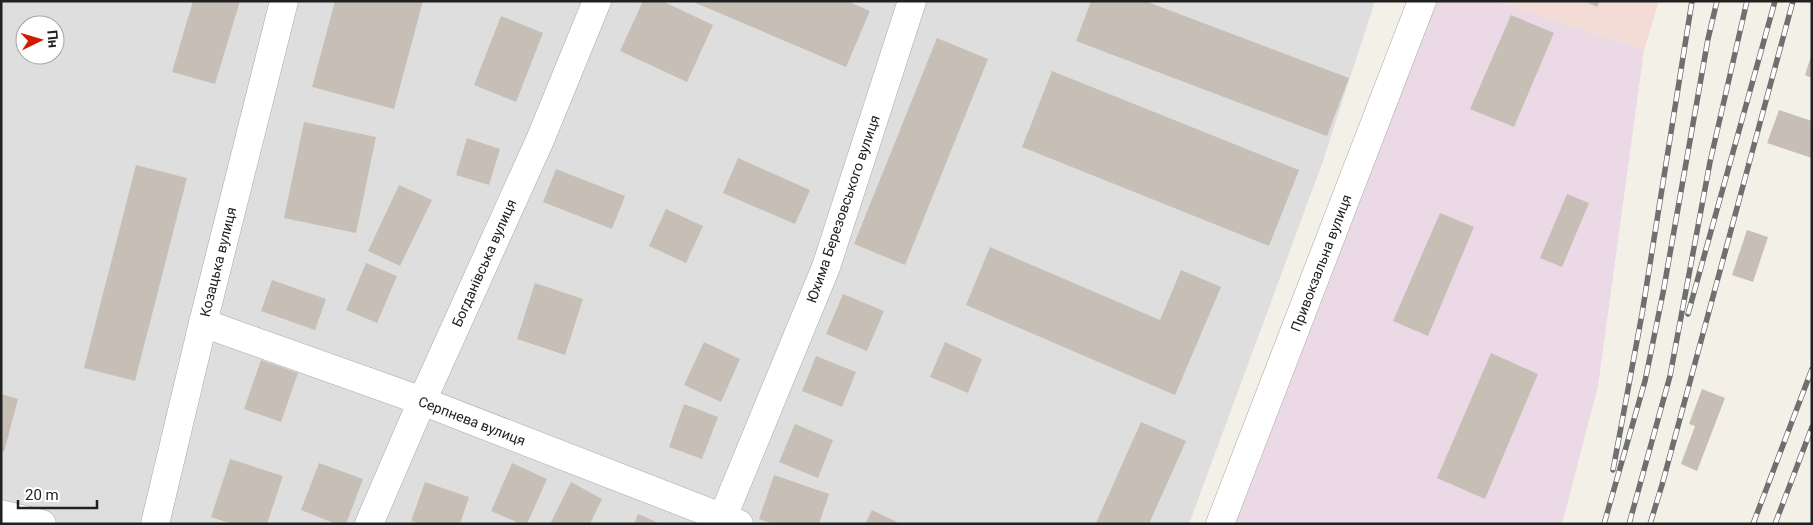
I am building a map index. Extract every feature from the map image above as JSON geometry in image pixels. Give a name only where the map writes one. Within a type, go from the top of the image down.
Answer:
[{"type":"street","name":"Козацька вулиця","points":[[156,524],[203,323],[284,1]]},
{"type":"street","name":"Богданівська вулиця","points":[[369,524],[422,401],[540,140],[597,1]]},
{"type":"street","name":"Юхима Березовського вулиця","points":[[727,521],[826,267],[912,1]]},
{"type":"street","name":"Привокзальна вулиця","points":[[1220,524],[1422,1]]},
{"type":"street","name":"Серпнева вулиця","points":[[203,323],[422,401],[727,521]]},
{"type":"street","points":[[1,514],[42,524]]},
{"type":"shaded area","points":[[1,1],[1375,1],[1323,161],[1189,524],[1,524]]},
{"type":"shaded area","points":[[1422,1],[1496,1],[1644,50],[1598,386],[1562,524],[1220,524]]},
{"type":"shaded area","points":[[1496,1],[1659,1],[1644,50]]},
{"type":"building","points":[[193,1],[240,1],[215,84],[172,72]]},
{"type":"building","points":[[335,1],[423,1],[394,109],[312,87]]},
{"type":"building","points":[[643,1],[662,1],[713,25],[687,82],[620,51]]},
{"type":"building","points":[[691,1],[847,1],[870,11],[846,67]]},
{"type":"building","points":[[1091,1],[1145,1],[1349,78],[1327,136],[1076,41]]},
{"type":"building","points":[[1584,1],[1600,1],[1597,7]]},
{"type":"building","points":[[1511,15],[1554,33],[1514,127],[1470,109]]},
{"type":"building","points":[[501,16],[543,33],[516,102],[474,85]]},
{"type":"building","points":[[937,38],[988,59],[905,265],[854,244]]},
{"type":"building","points":[[1812,56],[1812,78],[1805,75]]},
{"type":"building","points":[[1052,71],[1299,170],[1269,246],[1022,147]]},
{"type":"building","points":[[1779,110],[1812,121],[1812,158],[1767,143]]},
{"type":"building","points":[[304,122],[376,137],[356,233],[284,218]]},
{"type":"building","points":[[467,138],[500,149],[489,185],[456,175]]},
{"type":"building","points":[[738,158],[810,190],[795,224],[723,193]]},
{"type":"building","points":[[136,165],[187,178],[135,381],[84,368]]},
{"type":"building","points":[[556,169],[625,196],[612,229],[543,202]]},
{"type":"building","points":[[399,185],[432,200],[400,266],[368,251]]},
{"type":"building","points":[[1567,194],[1589,203],[1562,267],[1540,258]]},
{"type":"building","points":[[666,209],[703,226],[686,263],[649,246]]},
{"type":"building","points":[[1440,213],[1474,227],[1428,336],[1393,321]]},
{"type":"building","points":[[1747,230],[1768,237],[1753,282],[1732,275]]},
{"type":"building","points":[[990,247],[1160,320],[1181,270],[1221,287],[1175,395],[966,305]]},
{"type":"building","points":[[366,263],[397,276],[377,323],[346,310]]},
{"type":"building","points":[[272,280],[326,299],[315,330],[261,311]]},
{"type":"building","points":[[535,283],[583,299],[565,355],[517,339]]},
{"type":"building","points":[[843,294],[884,311],[867,351],[826,334]]},
{"type":"building","points":[[704,342],[740,359],[721,402],[684,385]]},
{"type":"building","points":[[945,342],[982,359],[968,393],[930,377]]},
{"type":"building","points":[[1491,353],[1538,374],[1485,499],[1437,478]]},
{"type":"building","points":[[816,356],[856,372],[842,407],[802,391]]},
{"type":"building","points":[[261,360],[298,373],[281,422],[244,409]]},
{"type":"building","points":[[1702,389],[1725,398],[1697,471],[1681,464],[1695,426],[1689,424]]},
{"type":"building","points":[[1,394],[18,399],[4,452],[1,451]]},
{"type":"building","points":[[684,404],[718,417],[702,459],[669,447]]},
{"type":"building","points":[[1141,422],[1186,441],[1149,524],[1098,524],[1096,523]]},
{"type":"building","points":[[795,424],[833,440],[818,478],[779,462]]},
{"type":"building","points":[[230,459],[283,476],[267,524],[232,524],[211,517]]},
{"type":"building","points":[[319,463],[363,479],[346,524],[336,524],[301,510]]},
{"type":"building","points":[[512,463],[547,479],[527,524],[521,524],[491,511]]},
{"type":"building","points":[[774,475],[829,494],[819,524],[774,524],[759,519]]},
{"type":"building","points":[[425,482],[469,497],[460,524],[420,524],[411,521]]},
{"type":"building","points":[[571,482],[602,499],[590,524],[550,524]]},
{"type":"building","points":[[872,510],[901,524],[865,524]]},
{"type":"building","points":[[638,514],[661,524],[634,524]]},
{"type":"railway","points":[[1613,470],[1642,314],[1692,1]]},
{"type":"railway","points":[[1604,524],[1645,381],[1663,293],[1708,39],[1717,1]]},
{"type":"railway","points":[[1629,524],[1670,376],[1710,162],[1747,1]]},
{"type":"railway","points":[[1688,314],[1775,1]]},
{"type":"railway","points":[[1650,524],[1793,1]]},
{"type":"railway","points":[[1753,524],[1812,369]]},
{"type":"railway","points":[[1775,524],[1812,427]]}]
